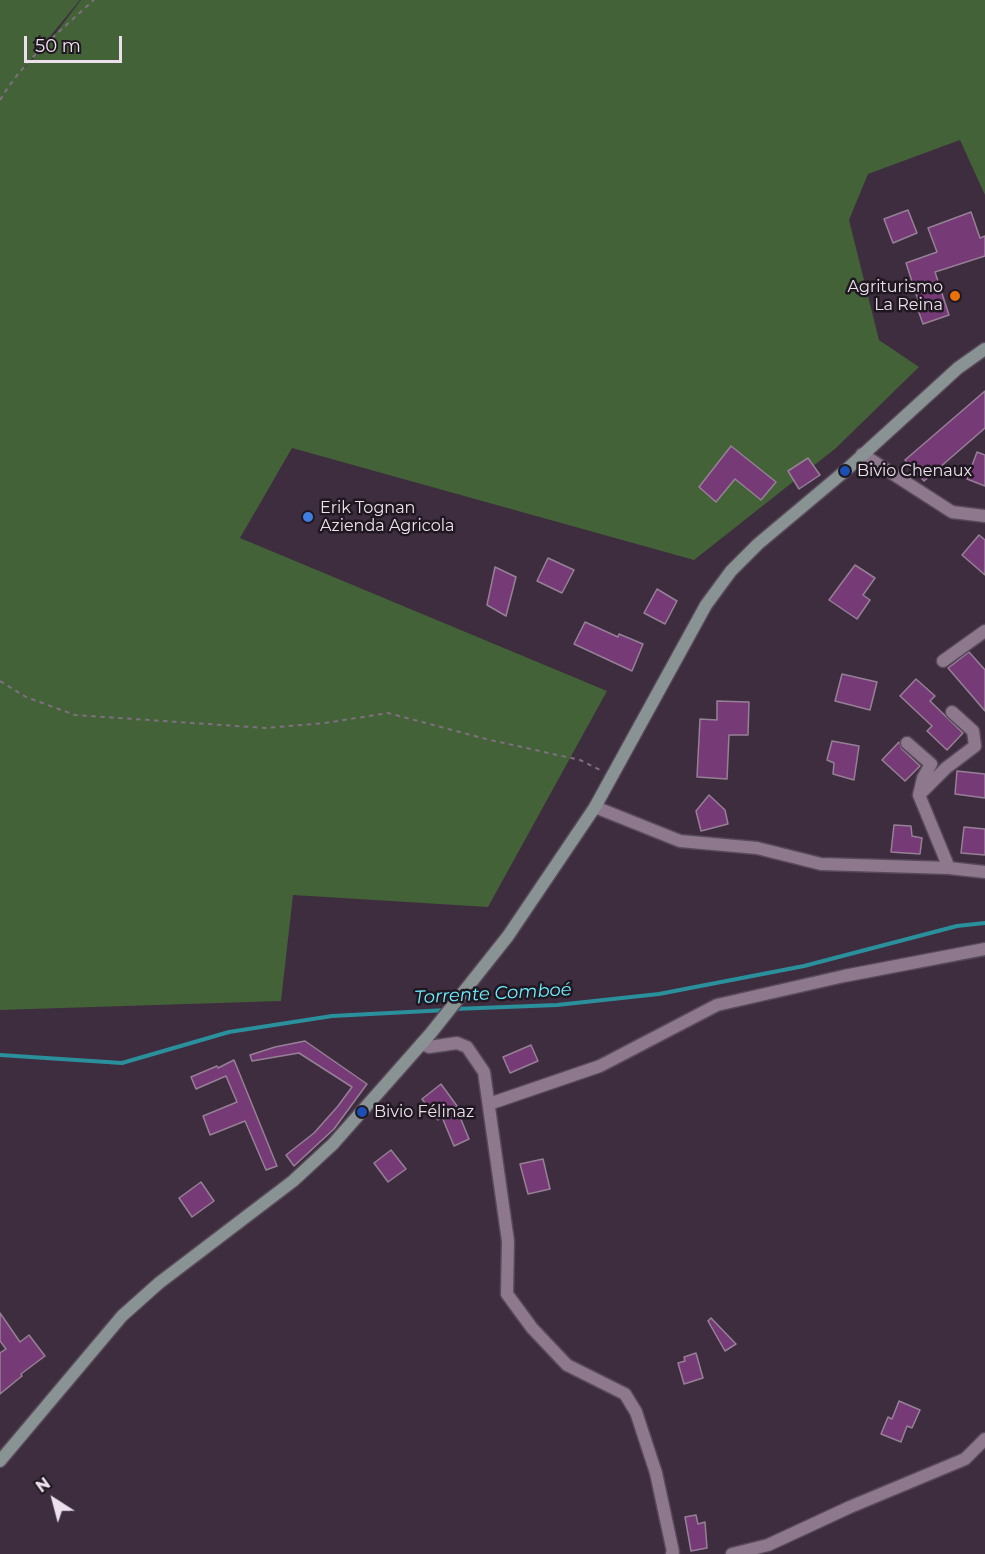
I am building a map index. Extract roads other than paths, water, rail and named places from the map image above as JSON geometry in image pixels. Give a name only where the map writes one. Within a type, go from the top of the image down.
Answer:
[{"type":"main road","points":[[0,1461],[122,1316],[159,1283],[293,1181],[333,1144],[431,1033],[508,936],[595,807],[706,605],[731,571],[758,544],[845,471],[958,368],[985,349]]},
{"type":"street","points":[[862,454],[952,512],[985,516]]},
{"type":"street","points":[[943,661],[985,631]]},
{"type":"street","points":[[920,795],[946,768],[975,747],[973,731],[952,712]]},
{"type":"street","points":[[907,743],[931,764],[923,778],[920,795],[949,868]]},
{"type":"street","points":[[595,807],[680,841],[757,848],[821,864],[949,868],[985,872]]},
{"type":"street","points":[[489,1104],[600,1066],[717,1005],[844,976],[985,949]]},
{"type":"street","points":[[422,1043],[429,1047],[457,1042],[467,1047],[484,1072],[508,1241],[507,1294],[532,1328],[567,1365],[625,1394],[636,1412],[656,1473],[674,1553]]},
{"type":"street","points":[[732,1554],[768,1545],[850,1507],[965,1459],[985,1439]]},
{"type":"waterway","name":"Torrente Comboé","points":[[454,1009],[557,1005],[659,994],[804,966],[957,926],[985,923]]},
{"type":"waterway","name":"Torrente Comboé","points":[[0,1055],[122,1063],[229,1032],[332,1016],[447,1010]]},
{"type":"place","name":"Agriturismo La Reina","points":[[955,296]]},
{"type":"place","name":"Bivio Chenaux","points":[[845,471]]},
{"type":"place","name":"Erik Tognan Azienda Agricola","points":[[308,517]]},
{"type":"place","name":"Bivio Félinaz","points":[[362,1112]]}]
